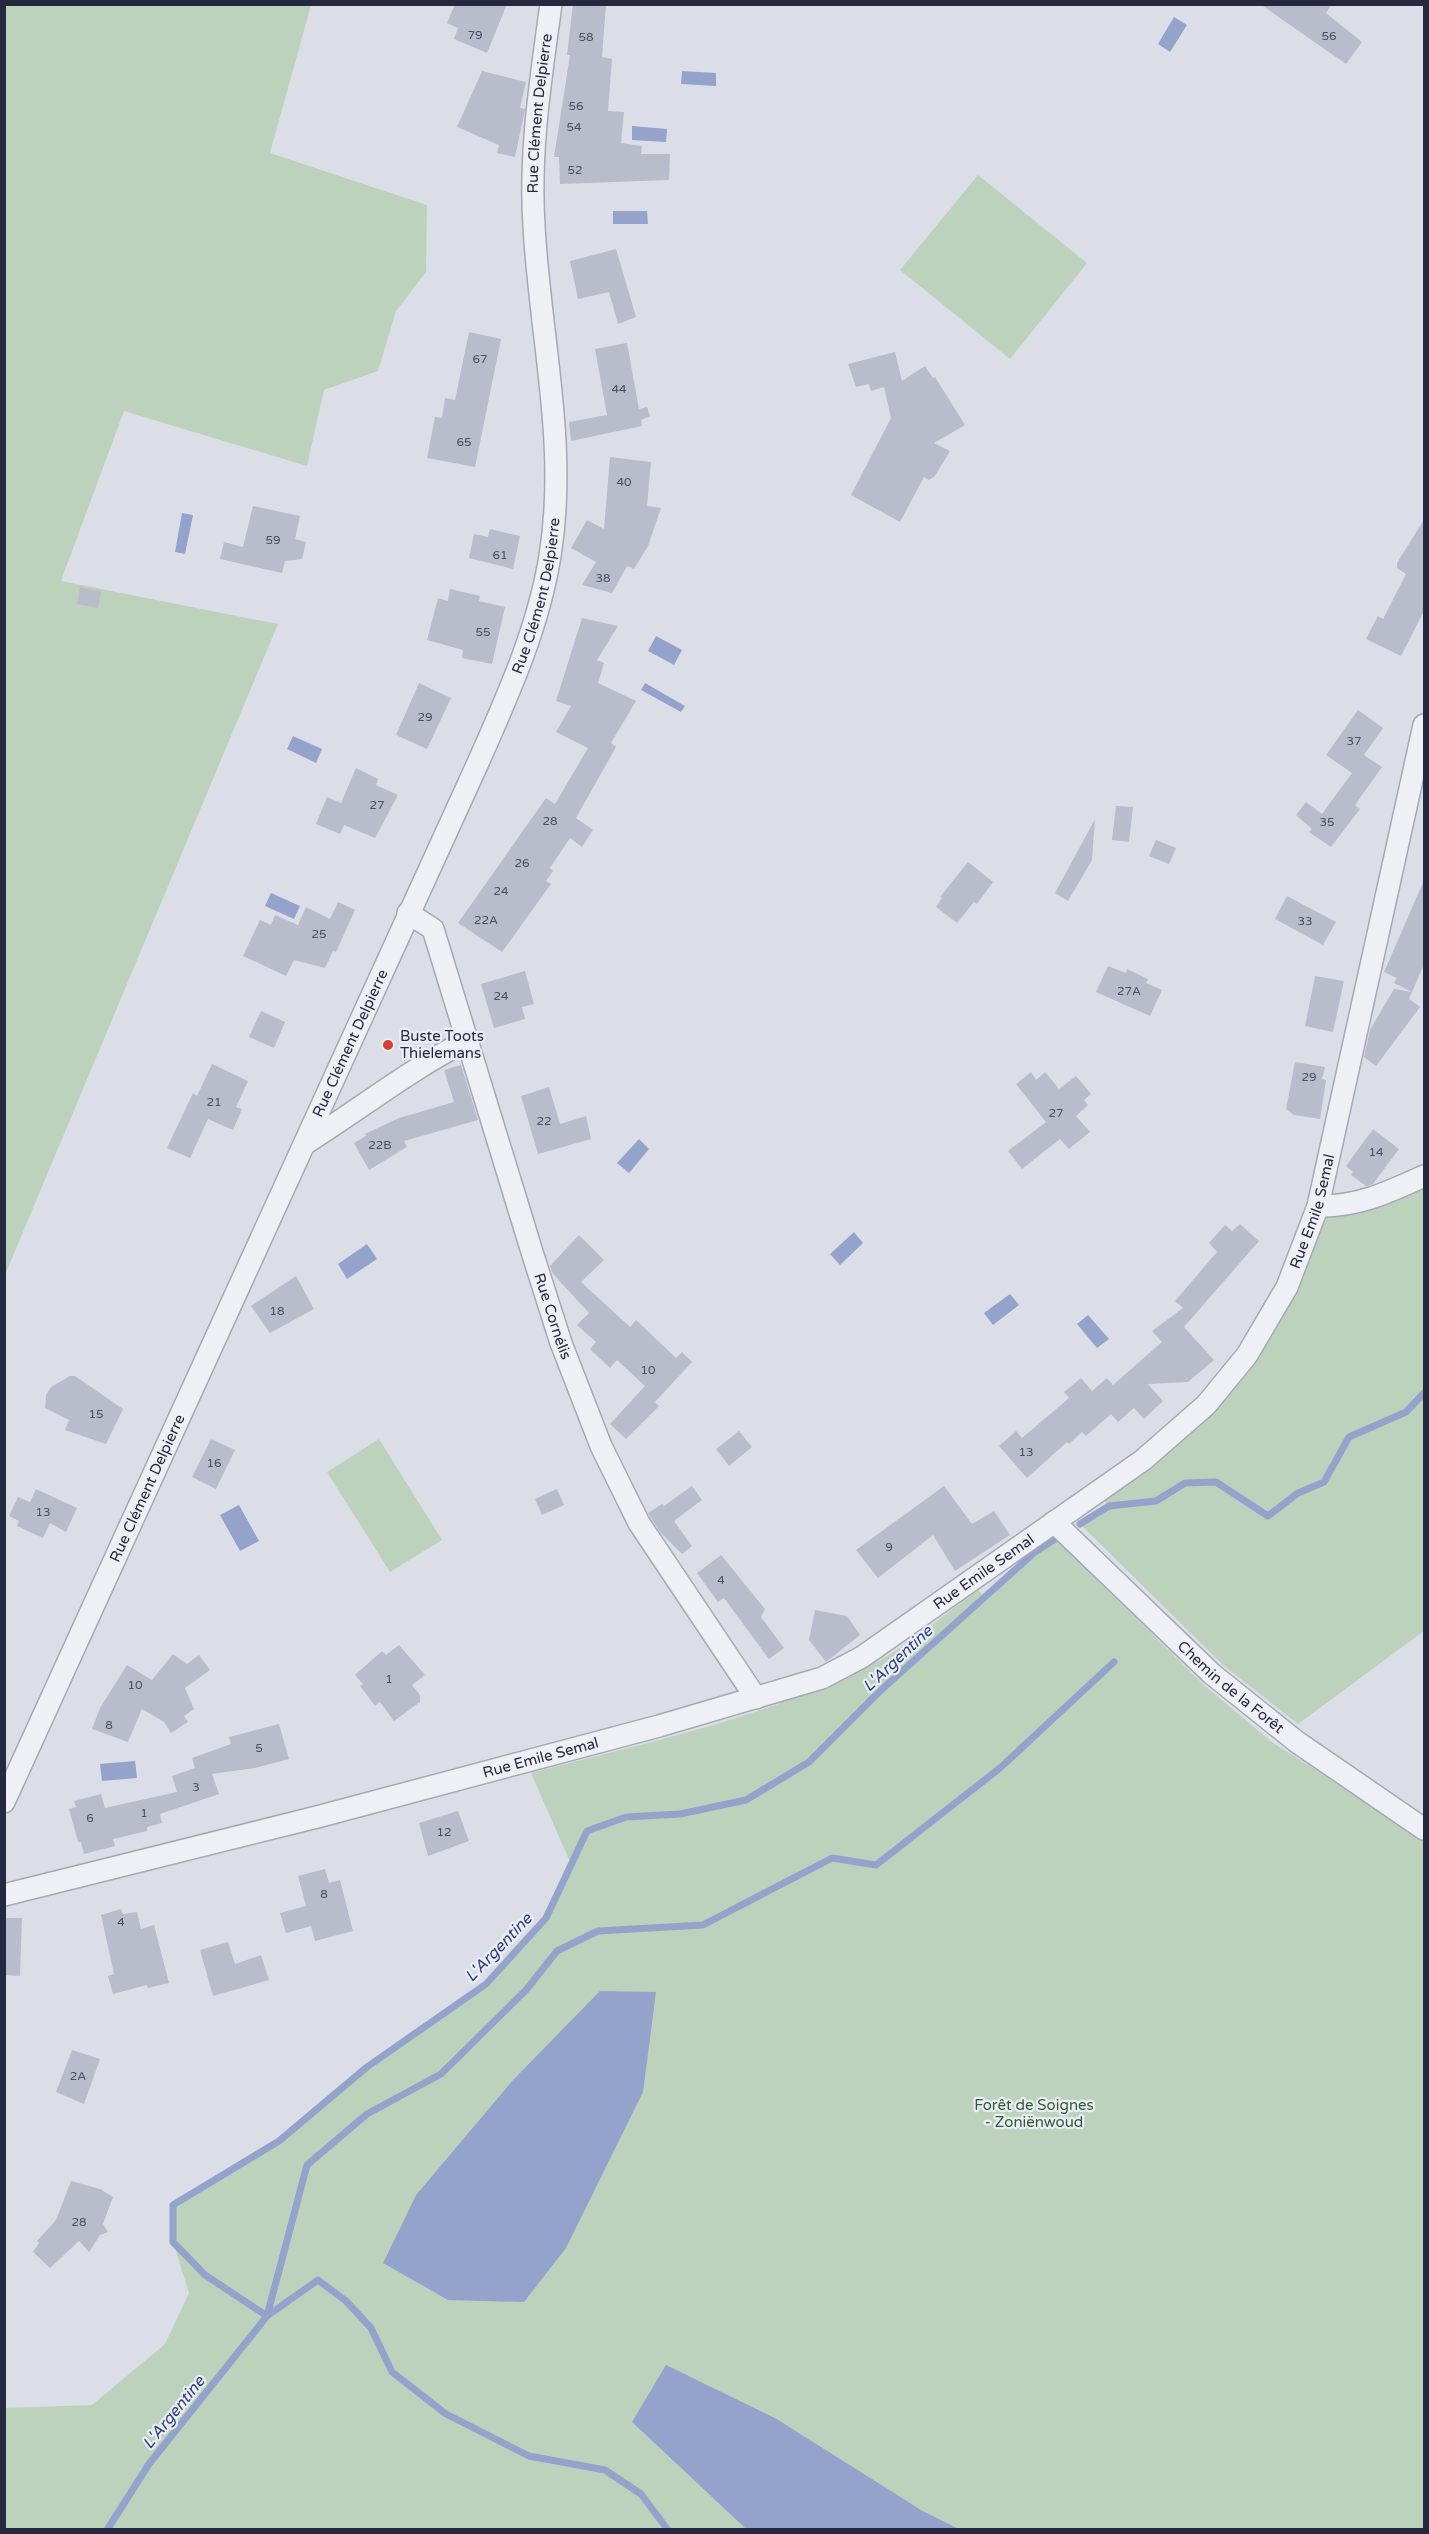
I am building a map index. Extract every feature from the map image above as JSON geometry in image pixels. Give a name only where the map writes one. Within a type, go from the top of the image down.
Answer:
[{"type":"street","name":"Rue Clément Delpierre","points":[[4,1802],[306,1143],[518,672],[536,622],[550,555],[557,483],[555,410],[536,253],[533,196],[539,90],[551,4]]},
{"type":"street","name":"Rue Emile Semal","points":[[4,1895],[328,1814],[822,1678],[862,1657],[1143,1460],[1206,1405],[1247,1355],[1287,1287],[1318,1206],[1425,725]]},
{"type":"street","name":"Rue Cornélis","points":[[408,913],[433,929],[561,1343],[601,1446],[639,1523],[756,1698]]},
{"type":"street","name":"Rue Clément Delpierre","points":[[306,1143],[352,1114],[406,1075],[466,1041]]},
{"type":"street","points":[[1318,1206],[1341,1206],[1371,1200],[1425,1176]]},
{"type":"street","name":"Chemin de la Forêt","points":[[1054,1522],[1212,1674],[1296,1742],[1425,1829]]},
{"type":"green space","points":[[5,5],[311,5],[270,153],[427,205],[426,272],[396,311],[378,371],[324,390],[307,466],[124,411],[61,581],[278,624],[5,1275]]},
{"type":"green space","points":[[978,175],[1087,263],[1010,359],[900,270]]},
{"type":"green space","points":[[1424,1188],[1424,1631],[1298,1724],[1223,1665],[1080,1524],[1109,1507],[1104,1500],[1213,1412],[1325,1216],[1364,1211]]},
{"type":"green space","points":[[379,1439],[442,1540],[390,1572],[327,1472]]},
{"type":"green space","name":"Forêt de Soignes - Zoniënwoud","points":[[1055,1539],[1205,1686],[1273,1743],[1424,1837],[1424,2529],[959,2529],[921,2510],[632,2422],[746,2529],[5,2529],[4,2408],[92,2405],[165,2344],[189,2293],[173,2242],[173,2205],[279,2141],[367,2067],[486,1984],[546,1918],[571,1864],[531,1773],[710,1726],[755,1712],[841,1679],[895,1651],[978,1590],[985,1597],[1035,1552]],"holes":[[[600,1992],[383,2263],[416,2195],[512,2081]]]},
{"type":"water","points":[[1174,17],[1187,25],[1170,52],[1158,44]]},
{"type":"water","points":[[682,71],[716,73],[716,86],[681,84]]},
{"type":"water","points":[[632,126],[667,129],[666,142],[632,140]]},
{"type":"water","points":[[613,211],[647,211],[648,224],[613,224]]},
{"type":"water","points":[[182,513],[193,515],[185,554],[175,552]]},
{"type":"water","points":[[656,636],[682,650],[674,665],[648,651]]},
{"type":"water","points":[[645,683],[685,706],[681,712],[641,690]]},
{"type":"water","points":[[293,736],[322,749],[316,763],[287,749]]},
{"type":"water","points":[[271,893],[300,906],[294,919],[265,906]]},
{"type":"water","points":[[639,1139],[649,1149],[629,1173],[617,1163]]},
{"type":"water","points":[[854,1232],[863,1243],[840,1265],[830,1254]]},
{"type":"water","points":[[367,1244],[377,1259],[347,1279],[338,1264]]},
{"type":"water","points":[[1010,1294],[1019,1305],[993,1325],[984,1313]]},
{"type":"water","points":[[1088,1315],[1109,1339],[1097,1348],[1077,1324]]},
{"type":"water","points":[[239,1505],[259,1541],[240,1551],[220,1515]]},
{"type":"water","points":[[135,1761],[137,1778],[102,1781],[100,1764]]},
{"type":"water","points":[[600,1991],[656,1992],[643,2092],[566,2248],[524,2302],[448,2300],[383,2263],[416,2195],[512,2081]]},
{"type":"water","points":[[666,2365],[775,2418],[921,2510],[959,2529],[746,2529],[632,2422]]},
{"type":"building","points":[[455,4],[507,4],[487,53],[454,39],[458,28],[447,23]]},
{"type":"building","points":[[573,4],[606,4],[602,57],[612,59],[608,111],[624,112],[621,143],[642,146],[641,154],[670,154],[669,180],[560,184],[559,157],[554,157],[570,55],[567,55]]},
{"type":"building","points":[[1260,4],[1332,4],[1326,13],[1362,42],[1346,64]]},
{"type":"building","points":[[482,71],[526,82],[520,108],[525,109],[515,157],[497,153],[499,145],[457,127]]},
{"type":"building","points":[[616,249],[636,317],[618,324],[609,292],[578,299],[570,261]]},
{"type":"building","points":[[469,332],[501,339],[475,467],[427,458],[435,417],[442,418],[445,398],[455,400]]},
{"type":"building","points":[[627,343],[639,409],[647,407],[650,416],[641,420],[642,426],[571,441],[569,422],[607,415],[595,349]]},
{"type":"building","points":[[895,352],[902,381],[925,366],[933,378],[935,377],[965,425],[934,443],[950,451],[935,476],[929,480],[924,477],[900,522],[851,495],[891,418],[884,387],[871,391],[869,384],[856,387],[848,364]]},
{"type":"building","points":[[610,457],[651,462],[647,506],[661,508],[648,546],[634,569],[627,566],[612,593],[582,585],[596,562],[571,548],[587,520],[604,529]]},
{"type":"building","points":[[253,506],[300,516],[295,539],[306,542],[302,559],[285,561],[282,573],[220,559],[224,542],[243,547]]},
{"type":"building","points":[[1425,518],[1425,609],[1401,656],[1366,639],[1378,616],[1383,619],[1406,574],[1397,568],[1397,563]]},
{"type":"building","points":[[490,529],[520,536],[513,569],[469,558],[474,534],[488,537]]},
{"type":"building","points":[[80,587],[101,591],[98,608],[77,604]]},
{"type":"building","points":[[450,589],[480,596],[479,601],[505,607],[492,664],[462,658],[463,650],[427,640],[438,598],[448,601]]},
{"type":"building","points":[[582,618],[618,626],[597,660],[604,663],[598,683],[636,701],[611,743],[616,747],[576,818],[593,830],[582,847],[570,838],[550,868],[553,871],[546,881],[551,884],[502,952],[458,923],[546,798],[555,804],[588,748],[556,732],[571,706],[556,701]]},
{"type":"building","points":[[419,683],[451,698],[427,749],[396,735]]},
{"type":"building","points":[[1358,710],[1383,728],[1364,755],[1382,767],[1355,805],[1360,809],[1331,847],[1309,832],[1312,829],[1296,815],[1306,802],[1322,814],[1352,773],[1326,755]]},
{"type":"building","points":[[356,768],[378,779],[376,785],[398,795],[375,838],[344,825],[340,834],[316,824],[327,797],[341,803]]},
{"type":"building","points":[[1116,806],[1133,807],[1129,842],[1112,840]]},
{"type":"building","points":[[1095,819],[1092,860],[1068,901],[1055,893]]},
{"type":"building","points":[[1156,840],[1176,848],[1169,864],[1149,856]]},
{"type":"building","points":[[968,862],[993,882],[977,904],[974,902],[957,923],[936,907],[942,898],[940,897]]},
{"type":"building","points":[[1425,878],[1425,962],[1412,992],[1394,983],[1397,978],[1384,972]]},
{"type":"building","points":[[1287,896],[1336,922],[1323,945],[1275,919]]},
{"type":"building","points":[[338,902],[355,910],[336,952],[333,951],[325,968],[294,960],[286,976],[243,956],[260,920],[271,925],[275,915],[298,925],[306,907],[330,919]]},
{"type":"building","points":[[1108,966],[1126,973],[1127,969],[1148,979],[1146,983],[1162,990],[1150,1016],[1096,992]]},
{"type":"building","points":[[525,971],[534,1004],[522,1007],[525,1019],[494,1028],[481,984]]},
{"type":"building","points":[[1315,976],[1344,981],[1333,1032],[1305,1026]]},
{"type":"building","points":[[1394,989],[1412,992],[1409,999],[1420,1007],[1376,1066],[1364,1057],[1370,1030]]},
{"type":"building","points":[[261,1011],[285,1022],[274,1048],[249,1037]]},
{"type":"building","points":[[1295,1062],[1325,1067],[1322,1079],[1326,1080],[1320,1119],[1294,1115],[1286,1109]]},
{"type":"building","points":[[212,1064],[248,1081],[236,1107],[242,1109],[233,1130],[208,1119],[190,1158],[167,1148],[193,1093],[197,1096]]},
{"type":"building","points":[[461,1065],[478,1120],[404,1141],[407,1147],[369,1170],[354,1143],[366,1136],[365,1134],[399,1118],[454,1102],[444,1070]]},
{"type":"building","points":[[1031,1072],[1036,1080],[1045,1072],[1059,1089],[1076,1076],[1091,1094],[1084,1100],[1088,1105],[1076,1116],[1090,1132],[1069,1149],[1060,1139],[1022,1169],[1008,1151],[1046,1122],[1016,1084]]},
{"type":"building","points":[[549,1087],[560,1124],[586,1116],[591,1139],[538,1154],[521,1096]]},
{"type":"building","points":[[1373,1129],[1399,1149],[1373,1184],[1366,1186],[1351,1175],[1353,1172],[1346,1166]]},
{"type":"building","points":[[1240,1224],[1259,1241],[1184,1327],[1214,1360],[1188,1382],[1148,1384],[1163,1401],[1144,1419],[1134,1408],[1118,1422],[1111,1414],[1086,1436],[1082,1432],[1069,1444],[1067,1442],[1027,1478],[999,1446],[1016,1431],[1022,1438],[1069,1398],[1064,1392],[1081,1378],[1092,1391],[1107,1378],[1113,1385],[1162,1342],[1152,1331],[1183,1308],[1175,1301],[1217,1252],[1209,1243],[1225,1225],[1232,1231]]},
{"type":"building","points":[[579,1235],[604,1260],[581,1282],[630,1327],[636,1320],[676,1358],[682,1352],[692,1362],[655,1402],[659,1406],[626,1439],[610,1424],[645,1386],[617,1360],[610,1368],[590,1349],[596,1342],[577,1325],[589,1313],[553,1274],[550,1266]]},
{"type":"building","points":[[296,1276],[314,1309],[270,1333],[251,1306]]},
{"type":"building","points":[[70,1376],[75,1376],[123,1409],[106,1444],[65,1430],[69,1420],[45,1408],[46,1395],[51,1387]]},
{"type":"building","points":[[739,1431],[752,1447],[729,1466],[716,1449]]},
{"type":"building","points":[[211,1439],[235,1450],[216,1489],[192,1477]]},
{"type":"building","points":[[692,1486],[702,1500],[674,1521],[692,1546],[682,1554],[660,1532],[648,1513],[662,1504],[664,1506]]},
{"type":"building","points":[[944,1486],[972,1524],[994,1511],[1010,1535],[955,1571],[933,1535],[878,1578],[856,1550]]},
{"type":"building","points":[[36,1489],[77,1508],[66,1532],[50,1523],[43,1538],[17,1526],[19,1521],[9,1516],[18,1497],[30,1502]]},
{"type":"building","points":[[557,1489],[564,1505],[542,1515],[535,1499]]},
{"type":"building","points":[[721,1555],[765,1609],[761,1617],[784,1648],[769,1659],[724,1598],[718,1602],[697,1573]]},
{"type":"building","points":[[815,1610],[847,1616],[860,1635],[826,1662],[809,1640]]},
{"type":"building","points":[[399,1645],[425,1675],[412,1685],[420,1695],[420,1702],[394,1721],[380,1702],[375,1706],[360,1686],[363,1684],[355,1675],[382,1651],[386,1655]]},
{"type":"building","points":[[173,1654],[187,1664],[199,1655],[210,1670],[185,1688],[194,1709],[184,1716],[188,1722],[171,1733],[164,1722],[142,1709],[128,1742],[92,1729],[100,1708],[127,1665],[152,1680]]},
{"type":"building","points":[[279,1724],[289,1759],[255,1768],[212,1774],[219,1794],[160,1814],[162,1823],[147,1827],[147,1831],[113,1839],[115,1846],[84,1854],[81,1842],[78,1842],[69,1809],[76,1807],[74,1801],[101,1794],[105,1808],[177,1792],[172,1776],[195,1768],[192,1758],[231,1744],[229,1737]]},
{"type":"building","points":[[458,1811],[469,1841],[428,1856],[419,1823]]},
{"type":"building","points":[[325,1869],[329,1883],[340,1880],[353,1931],[315,1941],[311,1926],[286,1933],[280,1913],[306,1906],[298,1876]]},
{"type":"building","points":[[121,1909],[123,1914],[137,1912],[141,1929],[154,1925],[169,1983],[148,1988],[147,1985],[113,1994],[108,1976],[114,1974],[101,1915]]},
{"type":"building","points":[[4,1918],[22,1918],[20,1976],[4,1975]]},
{"type":"building","points":[[228,1942],[235,1964],[261,1955],[269,1980],[213,1996],[200,1950]]},
{"type":"building","points":[[72,2050],[100,2059],[84,2104],[56,2092]]},
{"type":"building","points":[[71,2181],[100,2189],[113,2197],[103,2224],[108,2232],[100,2235],[89,2252],[79,2241],[50,2268],[33,2252],[39,2243],[37,2241],[56,2220]]},
{"type":"waterway","name":"L'Argentine","points":[[1080,1524],[1109,1506],[1156,1501],[1185,1483],[1216,1482],[1268,1516],[1298,1493],[1324,1482],[1349,1437],[1406,1412],[1424,1393]]},
{"type":"waterway","name":"L'Argentine","points":[[668,2530],[641,2494],[605,2470],[529,2456],[446,2414],[392,2372],[371,2328],[346,2301],[318,2280],[267,2316],[205,2275],[173,2242],[173,2205],[279,2141],[367,2067],[486,1984],[546,1918],[587,1831],[626,1817],[680,1814],[746,1800],[809,1762],[879,1692],[1035,1552],[1055,1539]]},
{"type":"waterway","name":"L'Argentine","points":[[107,2530],[149,2464],[267,2316],[307,2165],[367,2114],[441,2074],[526,1990],[557,1951],[598,1931],[703,1925],[832,1858],[876,1865],[1000,1768],[1114,1662]]},
{"type":"place","name":"Buste Toots Thielemans","points":[[388,1045]]}]
